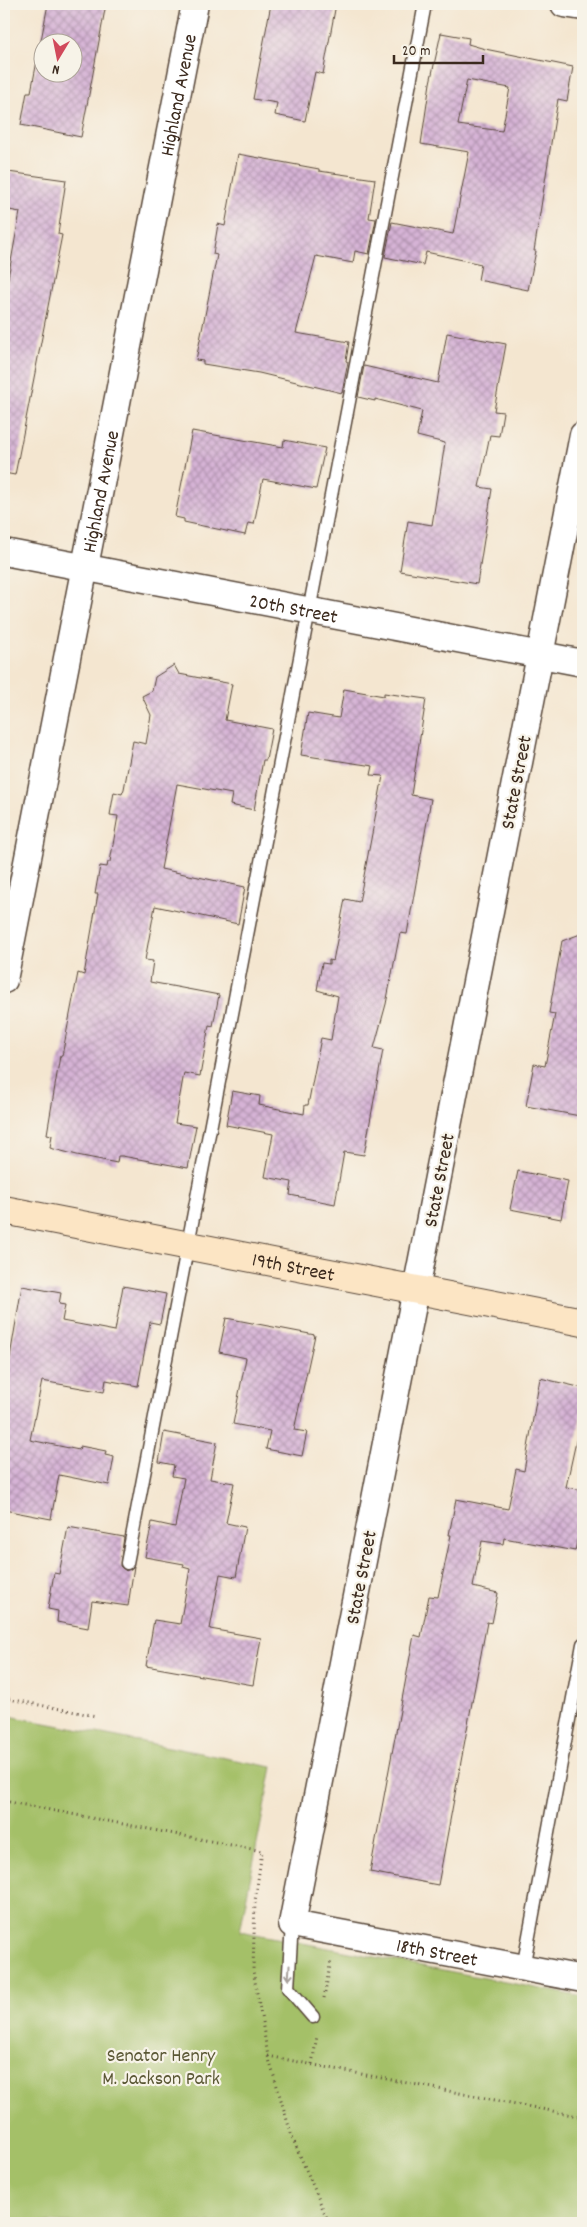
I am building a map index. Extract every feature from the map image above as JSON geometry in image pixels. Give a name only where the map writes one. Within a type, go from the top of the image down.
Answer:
[{"type":"street","name":"Highland Avenue","points":[[4,980],[195,4]]},
{"type":"street","points":[[564,4],[583,7]]},
{"type":"street","name":"State Street","points":[[292,1924],[583,435]]},
{"type":"street","name":"20th Street","points":[[4,552],[583,662]]},
{"type":"street","name":"19th Street","points":[[4,1210],[583,1322]]},
{"type":"street","name":"18th Street","points":[[292,1924],[583,1979]]},
{"type":"lane","points":[[127,1563],[425,4]]},
{"type":"lane","points":[[523,1968],[583,1644]]},
{"type":"lane","points":[[292,1924],[288,1988],[313,2017]]},
{"type":"path","points":[[4,1698],[96,1716]]},
{"type":"path","points":[[4,1800],[262,1851],[255,1901],[253,1970],[268,2056],[292,2137],[329,2223]]},
{"type":"path","points":[[268,2056],[583,2117]]},
{"type":"green space","name":"Senator Henry M. Jackson Park","points":[[4,1715],[272,1767],[240,1931],[583,1997],[583,2223],[4,2223]]},
{"type":"building","points":[[48,4],[106,4],[81,137],[21,125],[27,92],[31,92],[33,82],[82,82],[82,32],[43,32]]},
{"type":"building","points":[[271,4],[336,4],[323,74],[315,72],[305,121],[275,115],[277,103],[253,99]]},
{"type":"building","points":[[441,33],[469,38],[468,44],[485,49],[573,67],[567,101],[558,99],[534,251],[536,251],[528,290],[478,280],[481,264],[426,252],[423,265],[385,257],[392,222],[453,234],[469,152],[421,144],[430,83]],"holes":[[[467,80],[510,88],[502,131],[458,125]]]},
{"type":"building","points":[[238,154],[319,169],[319,171],[375,179],[369,218],[376,219],[369,254],[355,251],[353,263],[316,256],[296,333],[349,342],[346,361],[348,362],[342,393],[259,373],[203,364],[203,361],[196,360],[217,255],[213,254],[218,224],[225,226]]},
{"type":"building","points":[[8,172],[66,180],[58,234],[62,235],[15,475],[4,473],[4,300],[20,212],[4,209]]},
{"type":"building","points":[[447,333],[506,344],[494,411],[503,412],[499,436],[490,435],[479,487],[492,489],[477,584],[400,571],[408,521],[432,525],[445,443],[417,436],[422,411],[375,399],[375,401],[358,397],[364,366],[438,383]]},
{"type":"building","points":[[192,431],[283,447],[284,440],[325,448],[316,489],[263,479],[254,524],[248,523],[245,535],[184,522],[184,519],[175,517]]},
{"type":"building","points":[[174,665],[179,674],[232,684],[225,720],[272,729],[266,760],[263,760],[254,810],[230,805],[232,794],[177,784],[161,869],[245,887],[238,924],[155,906],[145,960],[153,961],[150,982],[219,995],[213,1026],[209,1025],[200,1076],[184,1073],[175,1123],[196,1126],[188,1168],[122,1156],[118,1156],[117,1163],[77,1155],[50,1148],[52,1135],[47,1134],[60,1056],[62,1056],[78,973],[84,975],[98,894],[95,894],[100,866],[107,867],[108,862],[110,862],[118,816],[110,815],[114,792],[122,794],[124,789],[133,741],[146,744],[151,715],[142,696],[152,691],[155,677]]},
{"type":"building","points":[[344,689],[384,696],[384,693],[426,699],[411,795],[431,799],[407,934],[400,933],[386,1004],[374,1048],[383,1050],[364,1155],[344,1152],[335,1204],[290,1195],[292,1182],[265,1177],[273,1134],[226,1125],[232,1091],[260,1096],[259,1105],[304,1114],[305,1105],[308,1105],[321,1038],[331,1040],[338,996],[317,990],[322,963],[329,964],[329,960],[333,961],[345,899],[359,902],[383,776],[371,775],[373,766],[301,755],[308,713],[339,718]]},
{"type":"building","points":[[583,933],[583,1099],[580,1116],[526,1106],[534,1064],[545,1066],[555,1014],[549,1013],[562,941]]},
{"type":"building","points":[[518,1171],[568,1181],[561,1219],[510,1209]]},
{"type":"building","points":[[22,1286],[61,1293],[59,1304],[65,1305],[62,1321],[115,1331],[123,1286],[166,1294],[160,1324],[150,1322],[138,1386],[106,1380],[104,1392],[42,1381],[30,1440],[79,1450],[80,1446],[106,1451],[105,1455],[114,1457],[109,1485],[59,1475],[51,1519],[4,1510],[4,1392]]},
{"type":"building","points":[[226,1318],[315,1335],[294,1430],[307,1432],[302,1456],[266,1449],[270,1431],[233,1424],[246,1358],[219,1352]]},
{"type":"building","points":[[540,1378],[583,1388],[583,1403],[566,1487],[583,1490],[583,1511],[575,1551],[504,1538],[503,1544],[482,1541],[473,1587],[498,1593],[492,1623],[487,1622],[438,1885],[370,1872],[414,1635],[421,1637],[429,1596],[438,1597],[451,1535],[449,1535],[456,1499],[508,1509],[516,1469],[524,1471]]},
{"type":"building","points":[[164,1432],[217,1442],[210,1479],[234,1483],[226,1523],[245,1527],[236,1577],[220,1574],[210,1629],[261,1638],[253,1685],[146,1666],[154,1620],[180,1624],[190,1569],[183,1567],[184,1564],[145,1557],[152,1522],[175,1527],[184,1478],[172,1476],[174,1465],[159,1462]]},
{"type":"building","points":[[68,1527],[124,1537],[120,1566],[126,1571],[134,1566],[128,1606],[92,1601],[88,1628],[57,1622],[58,1611],[48,1609],[54,1573],[59,1574]]}]
